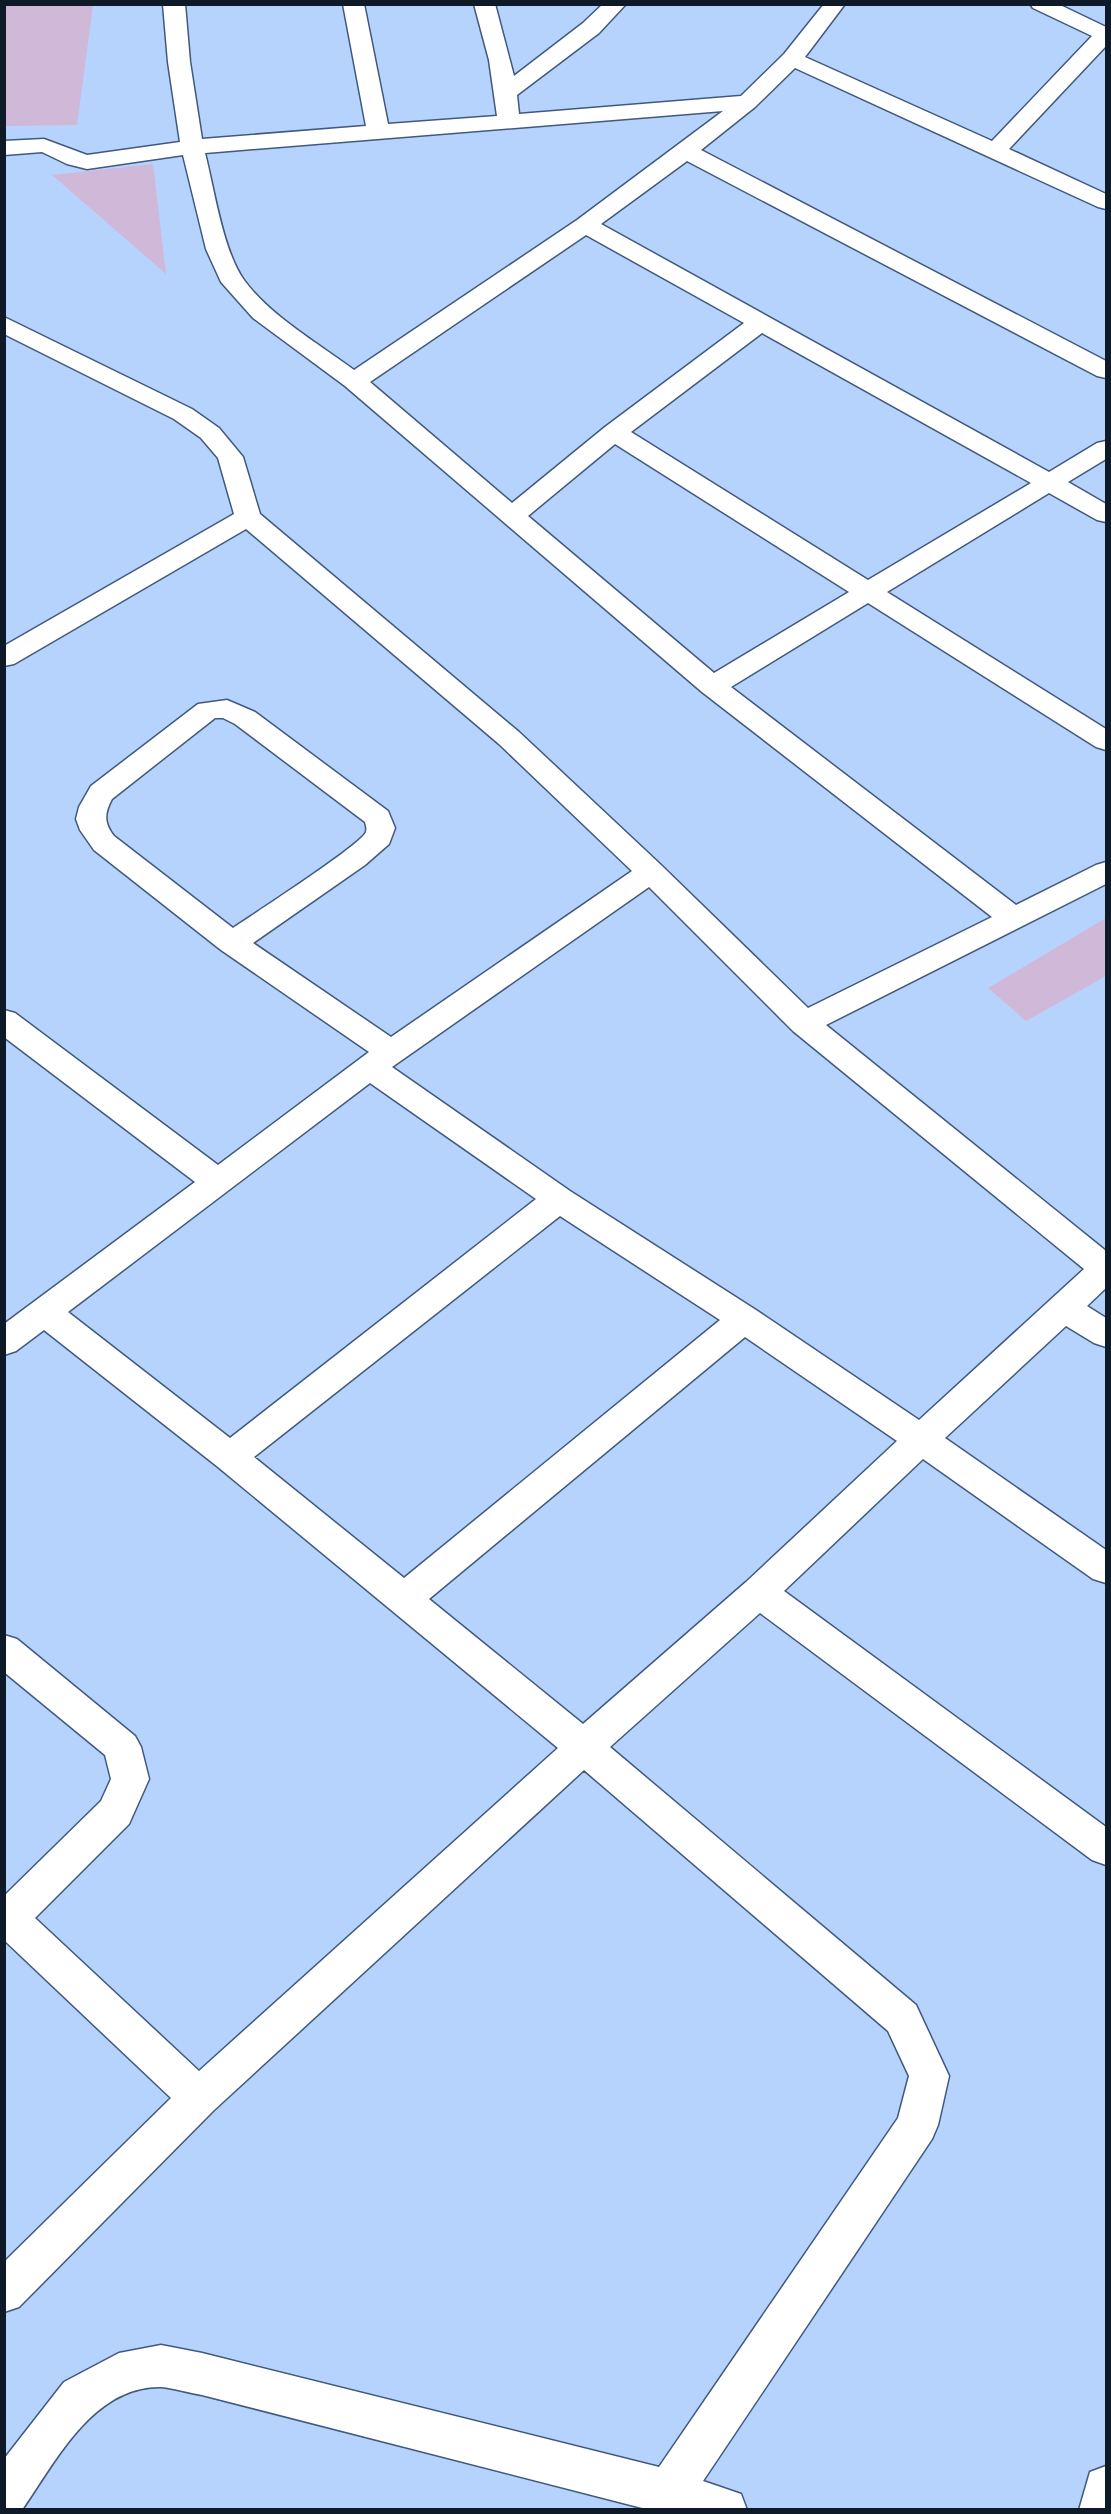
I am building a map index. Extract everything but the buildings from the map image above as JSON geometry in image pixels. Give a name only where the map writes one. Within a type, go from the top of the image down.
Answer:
[{"type":"street","points":[[174,4],[178,62],[192,147],[218,249],[233,282],[262,314],[354,381],[712,686],[1012,917]]},
{"type":"street","points":[[353,4],[378,132]]},
{"type":"street","points":[[484,4],[500,60],[509,121]]},
{"type":"street","points":[[506,93],[591,28],[615,4]]},
{"type":"street","points":[[354,381],[585,225],[686,150],[747,102],[792,59],[835,4]]},
{"type":"street","points":[[995,151],[1106,35],[1040,4]]},
{"type":"street","points":[[792,59],[1107,202]]},
{"type":"street","points":[[4,148],[39,145],[55,149],[72,160],[87,162],[192,147],[747,102]]},
{"type":"street","points":[[686,150],[1107,371]]},
{"type":"street","points":[[585,225],[1107,514]]},
{"type":"street","points":[[512,516],[614,432],[760,323]]},
{"type":"street","points":[[4,324],[183,414],[210,433],[230,457],[248,517],[509,738],[651,872],[804,1023],[1107,1269],[921,1439],[759,1592],[199,2098],[4,2292]]},
{"type":"street","points":[[614,432],[1107,741]]},
{"type":"street","points":[[712,686],[1107,448]]},
{"type":"street","points":[[4,658],[248,517]]},
{"type":"street","points":[[232,943],[355,858],[379,837],[381,828],[378,818],[245,718],[227,709],[208,710],[101,793],[92,808],[90,819],[94,831],[104,843],[559,1199],[744,1319],[1107,1569]]},
{"type":"street","points":[[651,872],[380,1060],[18,1326],[230,1457],[585,1747],[902,2018],[929,2076],[917,2125],[669,2492]]},
{"type":"street","points":[[804,1023],[1012,917],[1107,872]]},
{"type":"street","points":[[4,1021],[217,1181]]},
{"type":"street","points":[[230,1457],[559,1199]]},
{"type":"street","points":[[1064,1308],[1107,1334]]},
{"type":"street","points":[[403,1600],[744,1319]]},
{"type":"street","points":[[759,1592],[1107,1848]]},
{"type":"street","points":[[4,1650],[122,1747],[129,1779],[115,1812],[6,1919],[199,2098]]},
{"type":"street","points":[[4,2497],[51,2431],[80,2397],[118,2374],[160,2366],[202,2374],[669,2492],[725,2510]]},
{"type":"street","points":[[1101,2510],[1107,2488]]},
{"type":"shaded area","points":[[4,5],[93,5],[77,125],[5,126]]},
{"type":"shaded area","points":[[153,164],[166,274],[52,175]]},
{"type":"shaded area","points":[[1106,918],[1106,976],[1026,1021],[988,988]]}]
